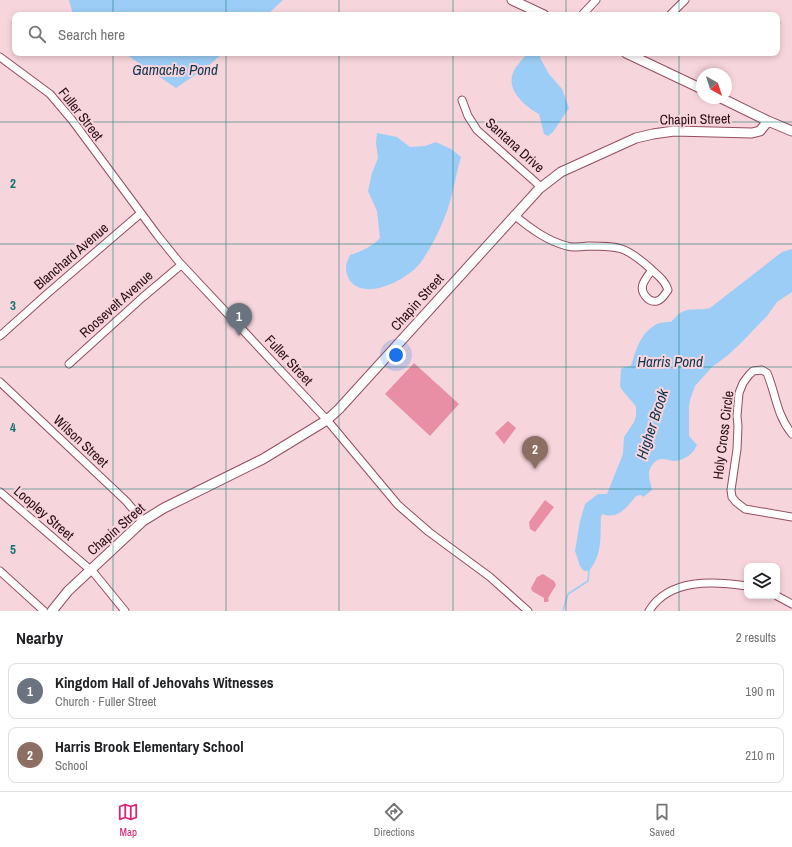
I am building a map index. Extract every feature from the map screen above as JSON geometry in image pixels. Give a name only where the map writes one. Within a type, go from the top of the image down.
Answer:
[{"type":"main road","points":[[512,0],[538,12]]},
{"type":"main road","points":[[637,56],[696,86]]},
{"type":"main road","points":[[732,103],[792,131]]},
{"type":"main road","name":"Chapin Street","points":[[52,611],[68,591],[143,521],[164,508],[263,459],[327,420],[339,409],[541,187],[561,172],[636,138],[674,131],[752,133],[760,131],[768,121]]},
{"type":"street","points":[[585,12],[596,0]]},
{"type":"street","points":[[673,12],[685,0]]},
{"type":"street","name":"Fuller Street","points":[[0,57],[50,94],[72,120],[141,213],[182,265],[327,420],[387,493],[405,512],[429,532],[490,576],[528,611]]},
{"type":"street","name":"Santana Drive","points":[[462,100],[468,116],[477,130],[541,187]]},
{"type":"street","name":"Blanchard Avenue","points":[[0,336],[141,213]]},
{"type":"street","points":[[514,216],[538,233],[555,242],[569,247],[611,246],[621,248],[637,256],[652,270]]},
{"type":"street","name":"Roosevelt Avenue","points":[[69,364],[143,296],[182,265]]},
{"type":"street","name":"Holy Cross Circle","points":[[792,434],[779,412],[768,372],[762,370],[753,371],[743,383],[738,396],[737,449],[730,487],[731,494],[736,502],[745,509],[792,518]]},
{"type":"street","name":"Wilson Street","points":[[0,382],[130,505],[143,521]]},
{"type":"street","name":"Loopley Street","points":[[0,492],[90,570],[125,611]]},
{"type":"street","points":[[0,570],[44,611]]},
{"type":"street","points":[[649,611],[660,597],[684,586],[704,583],[744,586]]},
{"type":"street","points":[[780,598],[792,604]]},
{"type":"shaded area","points":[[414,363],[459,404],[430,436],[385,394]]},
{"type":"shaded area","points":[[508,421],[516,428],[504,444],[495,433]]},
{"type":"shaded area","points":[[545,500],[554,507],[535,532],[530,529],[529,522]]},
{"type":"shaded area","points":[[543,574],[554,581],[556,585],[548,598],[549,601],[547,602],[544,602],[544,598],[532,591],[531,588],[537,577]]},
{"type":"water","points":[[69,0],[283,0],[270,12],[72,12]]},
{"type":"water","name":"Gamache Pond","points":[[128,56],[220,56],[207,67],[176,88]]},
{"type":"water","points":[[525,56],[540,56],[540,58],[549,74],[562,89],[569,108],[553,132],[548,136],[544,134],[539,114],[518,98],[512,86],[513,73]]},
{"type":"water","points":[[377,133],[397,137],[410,147],[425,146],[436,142],[451,149],[461,157],[451,199],[444,220],[434,242],[421,262],[416,268],[399,280],[389,285],[368,289],[359,288],[349,280],[346,267],[350,255],[366,248],[380,238],[377,211],[368,191],[372,173],[378,158],[376,143]]},
{"type":"water","name":"Harris Pond","points":[[792,249],[792,292],[777,302],[767,316],[741,343],[712,367],[695,386],[689,407],[689,436],[697,445],[688,456],[682,459],[675,461],[659,459],[650,469],[649,474],[652,490],[643,497],[641,495],[636,496],[626,508],[618,514],[603,514],[601,516],[600,545],[597,558],[589,571],[584,571],[580,566],[575,551],[580,521],[585,504],[598,494],[607,494],[623,454],[624,437],[634,422],[636,416],[636,407],[620,386],[621,369],[631,366],[642,338],[655,325],[671,322],[683,311],[710,308],[782,252]]},
{"type":"waterway","name":"Higher Brook","points":[[563,611],[568,594],[588,581],[589,571]]},
{"type":"place","name":"Kingdom Hall of Jehovahs Witnesses","points":[[239,336]]},
{"type":"place","name":"Harris Brook Elementary School","points":[[535,469]]}]
